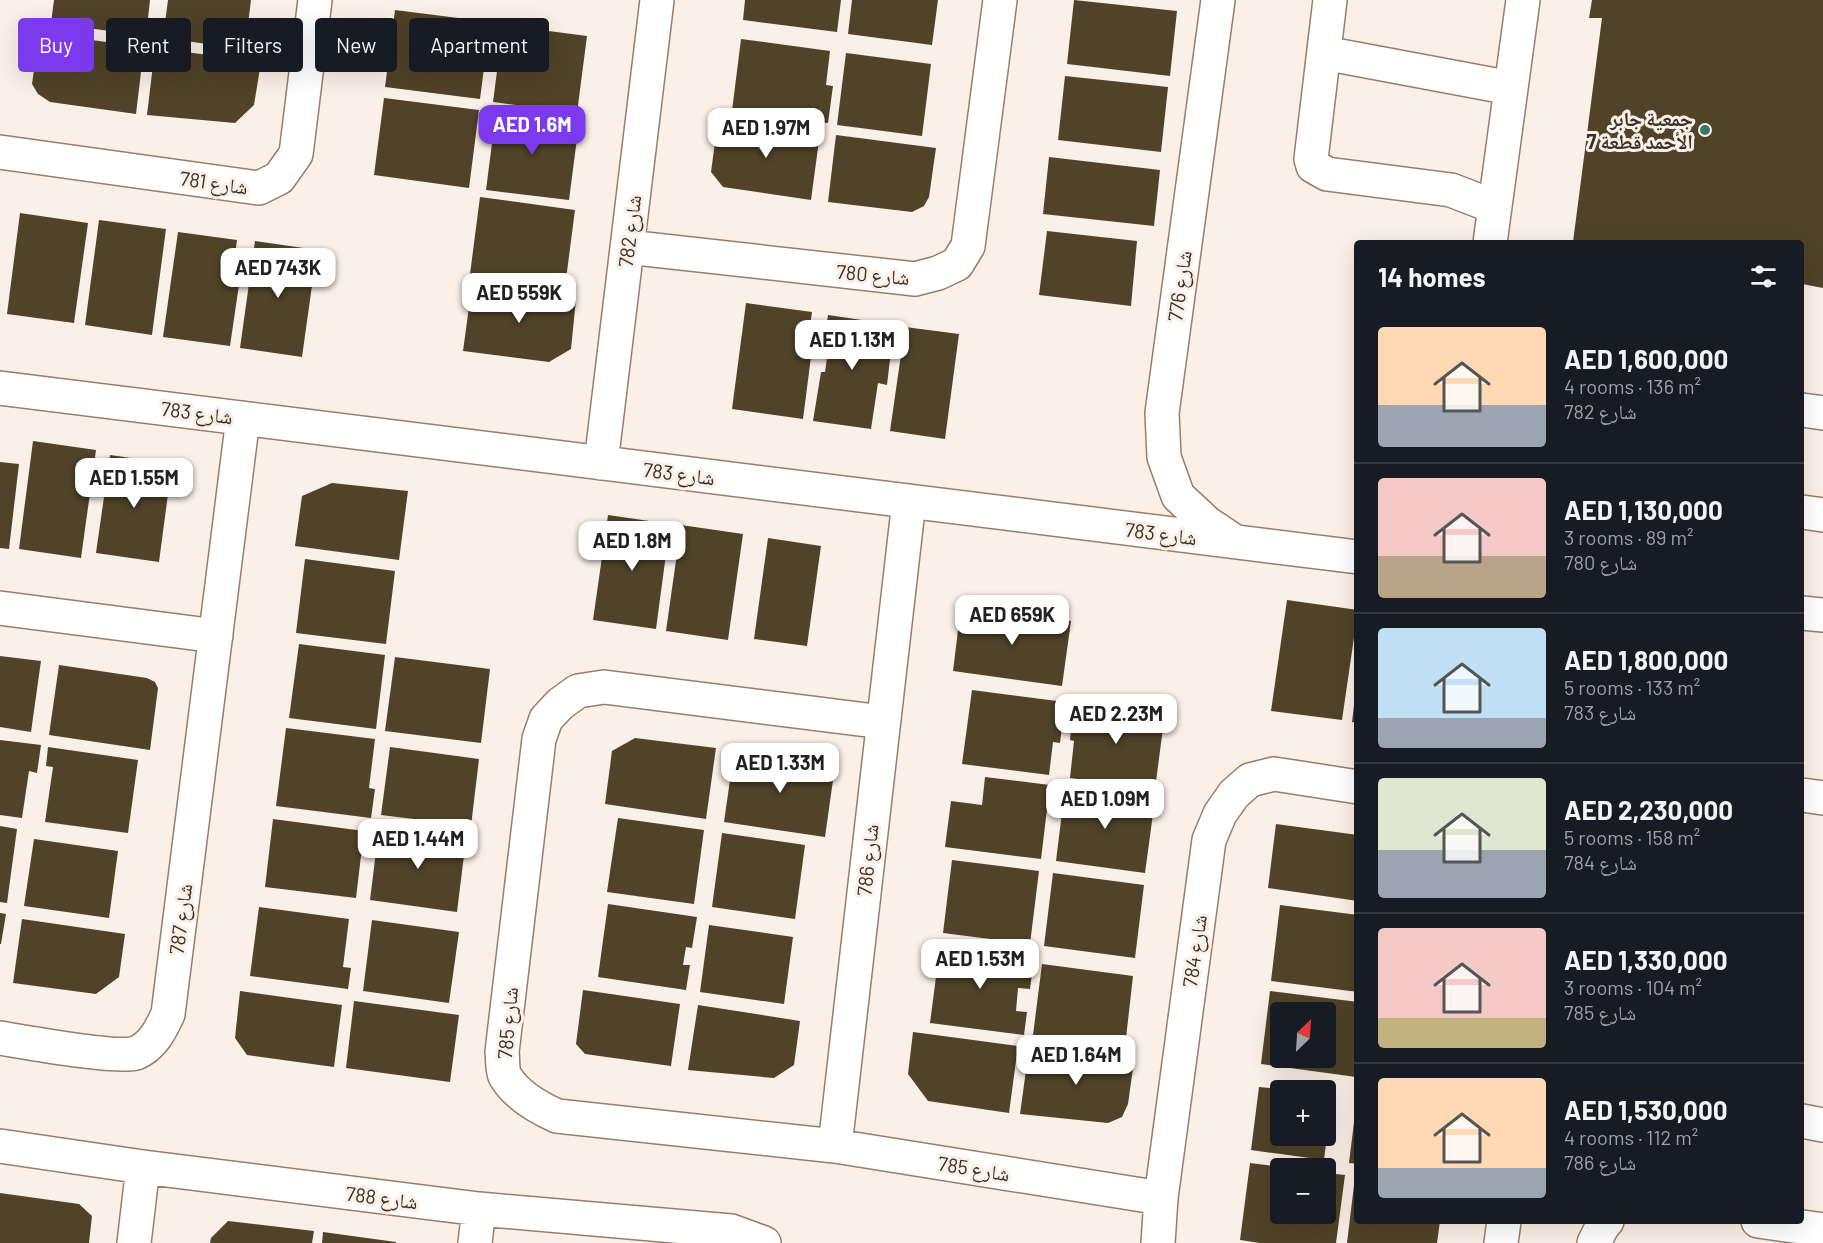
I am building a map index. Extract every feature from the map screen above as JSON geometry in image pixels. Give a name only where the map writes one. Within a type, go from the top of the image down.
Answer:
[{"type":"street","name":"شارع 781","points":[[0,152],[259,188],[279,178],[296,154],[315,0]]},
{"type":"street","name":"شارع 782","points":[[601,463],[657,0]]},
{"type":"street","name":"شارع 780","points":[[627,248],[915,279],[938,273],[957,264],[968,246],[1000,0]]},
{"type":"street","name":"شارع 776","points":[[1218,0],[1162,413],[1164,457],[1178,496],[1207,523],[1236,542]]},
{"type":"street","points":[[1330,0],[1311,159],[1313,166],[1327,174],[1451,190],[1495,207]]},
{"type":"street","points":[[1490,240],[1523,0]]},
{"type":"street","points":[[1324,53],[1511,88]]},
{"type":"street","name":"شارع 783","points":[[0,388],[1354,557]]},
{"type":"street","points":[[1804,410],[1823,413]]},
{"type":"street","name":"شارع 787","points":[[0,1038],[112,1054],[135,1053],[158,1035],[168,1014],[243,418]]},
{"type":"street","name":"شارع 786","points":[[835,1146],[909,501]]},
{"type":"street","points":[[1804,512],[1823,515]]},
{"type":"street","points":[[0,608],[216,636]]},
{"type":"street","points":[[1804,613],[1823,615]]},
{"type":"street","name":"شارع 785","points":[[883,722],[604,687],[578,691],[560,704],[546,719],[539,739],[502,1052],[504,1074],[516,1089],[534,1105],[557,1116],[835,1146],[1161,1198]]},
{"type":"street","name":"شارع 784","points":[[1158,1243],[1161,1198],[1209,840],[1220,814],[1234,794],[1250,780],[1274,774],[1354,786]]},
{"type":"street","points":[[1804,795],[1823,798]]},
{"type":"street","points":[[1804,1121],[1823,1125]]},
{"type":"street","name":"شارع 788","points":[[0,1146],[143,1167],[479,1209],[731,1231],[764,1243]]},
{"type":"street","points":[[134,1243],[143,1167]]},
{"type":"street","points":[[475,1243],[479,1209]]},
{"type":"street","points":[[1501,1243],[1504,1224]]},
{"type":"street","points":[[1594,1243],[1604,1224]]},
{"type":"street","points":[[1780,1224],[1823,1230]]},
{"type":"building","points":[[54,0],[150,0],[148,18],[106,18],[106,31],[94,29],[94,18],[52,18]]},
{"type":"building","points":[[168,0],[251,0],[249,18],[203,18],[203,43],[191,42],[191,18],[166,18]]},
{"type":"building","points":[[745,0],[841,0],[837,32],[743,20]]},
{"type":"building","points":[[852,0],[938,0],[932,45],[848,34]]},
{"type":"building","points":[[1074,0],[1177,11],[1170,76],[1067,64]]},
{"type":"building","name":"جمعية جابر الأحمد قطعة 7","points":[[1592,0],[1823,0],[1823,288],[1804,284],[1804,240],[1573,240],[1602,18],[1589,18]]},
{"type":"building","points":[[395,10],[458,18],[409,18],[409,72],[484,72],[480,99],[385,87],[387,72],[397,72],[397,18],[394,18]]},
{"type":"building","points":[[549,31],[587,36],[577,113],[493,102],[497,72],[549,72]]},
{"type":"building","points":[[741,39],[830,51],[826,85],[833,86],[828,123],[732,111]]},
{"type":"building","points":[[94,40],[106,42],[106,72],[141,72],[136,114],[50,102],[38,94],[32,84],[34,72],[94,72]]},
{"type":"building","points":[[191,53],[203,54],[203,72],[259,72],[254,105],[235,123],[147,115],[152,72],[191,72]]},
{"type":"building","points":[[846,53],[931,64],[922,136],[837,125]]},
{"type":"building","points":[[1065,76],[1168,87],[1161,152],[1058,140]]},
{"type":"building","points":[[384,98],[479,110],[469,188],[374,175]]},
{"type":"building","points":[[496,112],[579,123],[569,200],[486,190]]},
{"type":"building","points":[[718,120],[820,133],[811,200],[723,187],[711,172]]},
{"type":"building","points":[[836,135],[936,148],[929,197],[924,206],[912,212],[828,202]]},
{"type":"building","points":[[1049,157],[1160,170],[1154,226],[1043,214]]},
{"type":"building","points":[[480,197],[575,210],[565,287],[470,274]]},
{"type":"building","points":[[20,213],[88,223],[74,323],[7,314]]},
{"type":"building","points":[[99,220],[166,229],[152,335],[85,325]]},
{"type":"building","points":[[1047,231],[1137,241],[1131,306],[1039,295]]},
{"type":"building","points":[[178,232],[237,240],[232,277],[240,278],[230,346],[163,337]]},
{"type":"building","points":[[255,241],[317,250],[302,357],[240,348]]},
{"type":"building","points":[[472,285],[576,299],[571,349],[549,362],[463,351]]},
{"type":"building","points":[[746,303],[812,312],[807,348],[812,349],[803,419],[732,409]]},
{"type":"building","points":[[828,315],[889,324],[887,341],[892,342],[887,385],[878,383],[871,429],[813,421],[821,372],[825,372],[828,351],[823,350]]},
{"type":"building","points":[[905,327],[959,334],[945,439],[890,431]]},
{"type":"building","points":[[33,441],[96,450],[81,558],[19,549]]},
{"type":"building","points":[[110,455],[172,464],[159,562],[96,553]]},
{"type":"building","points":[[0,462],[19,464],[9,549],[0,548]]},
{"type":"building","points":[[332,483],[408,491],[399,560],[295,546],[302,496]]},
{"type":"building","points":[[608,515],[670,524],[656,629],[593,620]]},
{"type":"building","points":[[681,525],[743,534],[728,640],[666,631]]},
{"type":"building","points":[[768,538],[821,546],[807,646],[754,639]]},
{"type":"building","points":[[305,559],[395,571],[386,644],[296,633]]},
{"type":"building","points":[[1287,600],[1354,609],[1354,638],[1342,720],[1271,711]]},
{"type":"building","points":[[961,606],[1071,621],[1062,686],[953,671]]},
{"type":"building","points":[[299,644],[385,655],[376,729],[289,718]]},
{"type":"building","points":[[0,656],[41,661],[31,732],[0,727]]},
{"type":"building","points":[[395,657],[490,669],[481,743],[385,731]]},
{"type":"building","points":[[59,665],[147,678],[155,682],[158,688],[150,750],[49,735]]},
{"type":"building","points":[[972,690],[1065,702],[1060,743],[1053,742],[1049,775],[962,764]]},
{"type":"building","points":[[1074,701],[1165,713],[1155,789],[1070,778],[1074,741],[1070,740]]},
{"type":"building","points":[[286,728],[375,739],[369,788],[375,789],[371,818],[276,806]]},
{"type":"building","points":[[635,738],[716,748],[706,819],[605,804],[612,751]]},
{"type":"building","points":[[0,740],[41,745],[37,773],[29,771],[22,818],[0,815]]},
{"type":"building","points":[[48,747],[138,760],[128,833],[45,822],[53,767],[46,766]]},
{"type":"building","points":[[390,747],[479,759],[471,826],[381,815]]},
{"type":"building","points":[[734,752],[835,766],[825,837],[724,822]]},
{"type":"building","points":[[985,777],[1050,785],[1041,859],[945,847],[951,801],[982,805]]},
{"type":"building","points":[[1065,788],[1155,799],[1145,873],[1056,861]]},
{"type":"building","points":[[618,818],[704,830],[694,904],[607,892]]},
{"type":"building","points":[[273,819],[364,831],[356,898],[265,887]]},
{"type":"building","points":[[1276,824],[1354,834],[1354,900],[1268,888]]},
{"type":"building","points":[[0,826],[17,829],[7,903],[0,902]]},
{"type":"building","points":[[379,827],[466,839],[457,912],[370,900]]},
{"type":"building","points":[[722,833],[805,845],[795,919],[712,907]]},
{"type":"building","points":[[34,839],[118,851],[109,918],[24,906]]},
{"type":"building","points":[[952,860],[1039,871],[1030,944],[943,933]]},
{"type":"building","points":[[1053,873],[1144,885],[1135,958],[1044,946]]},
{"type":"building","points":[[608,904],[697,917],[692,948],[686,947],[683,965],[690,965],[686,990],[598,977]]},
{"type":"building","points":[[1280,905],[1354,914],[1354,991],[1271,981]]},
{"type":"building","points":[[259,907],[349,919],[343,967],[351,968],[348,989],[250,976]]},
{"type":"building","points":[[0,913],[6,914],[1,944],[0,944]]},
{"type":"building","points":[[22,919],[125,934],[119,977],[96,994],[13,983]]},
{"type":"building","points":[[372,920],[459,932],[449,1003],[363,991]]},
{"type":"building","points":[[709,925],[793,937],[784,1004],[700,992]]},
{"type":"building","points":[[940,946],[1034,958],[1030,989],[1018,988],[1016,1011],[1027,1012],[1024,1035],[930,1023]]},
{"type":"building","points":[[1042,964],[1133,976],[1125,1047],[1033,1035]]},
{"type":"building","points":[[583,990],[680,1004],[671,1066],[585,1054],[576,1044]]},
{"type":"building","points":[[240,991],[342,1005],[334,1067],[247,1055],[235,1038]]},
{"type":"building","points":[[1270,991],[1354,1002],[1354,1077],[1290,1068],[1336,1068],[1336,1002],[1270,1002],[1270,1065],[1261,1064]]},
{"type":"building","points":[[354,1001],[459,1015],[450,1082],[346,1068]]},
{"type":"building","points":[[698,1005],[800,1021],[794,1065],[774,1078],[688,1070]]},
{"type":"building","points":[[913,1032],[1018,1046],[1009,1113],[928,1101],[908,1074]]},
{"type":"building","points":[[1029,1048],[1134,1061],[1128,1104],[1122,1117],[1108,1123],[1020,1114]]},
{"type":"building","points":[[1259,1087],[1270,1088],[1270,1146],[1326,1146],[1324,1158],[1251,1150]]},
{"type":"building","points":[[1354,1122],[1354,1164],[1349,1163]]},
{"type":"building","points":[[1250,1163],[1270,1166],[1270,1224],[1336,1224],[1336,1174],[1345,1175],[1336,1243],[1260,1243],[1240,1240]]},
{"type":"building","points":[[1354,1185],[1354,1224],[1440,1224],[1437,1243],[1347,1243]]},
{"type":"building","points":[[0,1193],[79,1204],[92,1216],[89,1243],[0,1243]]},
{"type":"building","points":[[228,1221],[314,1231],[312,1243],[210,1243],[211,1238]]},
{"type":"building","points":[[323,1232],[396,1242],[396,1243],[322,1243]]},
{"type":"place","name":"جمعية جابر الأحمد قطعة 7","points":[[1705,130]]}]
